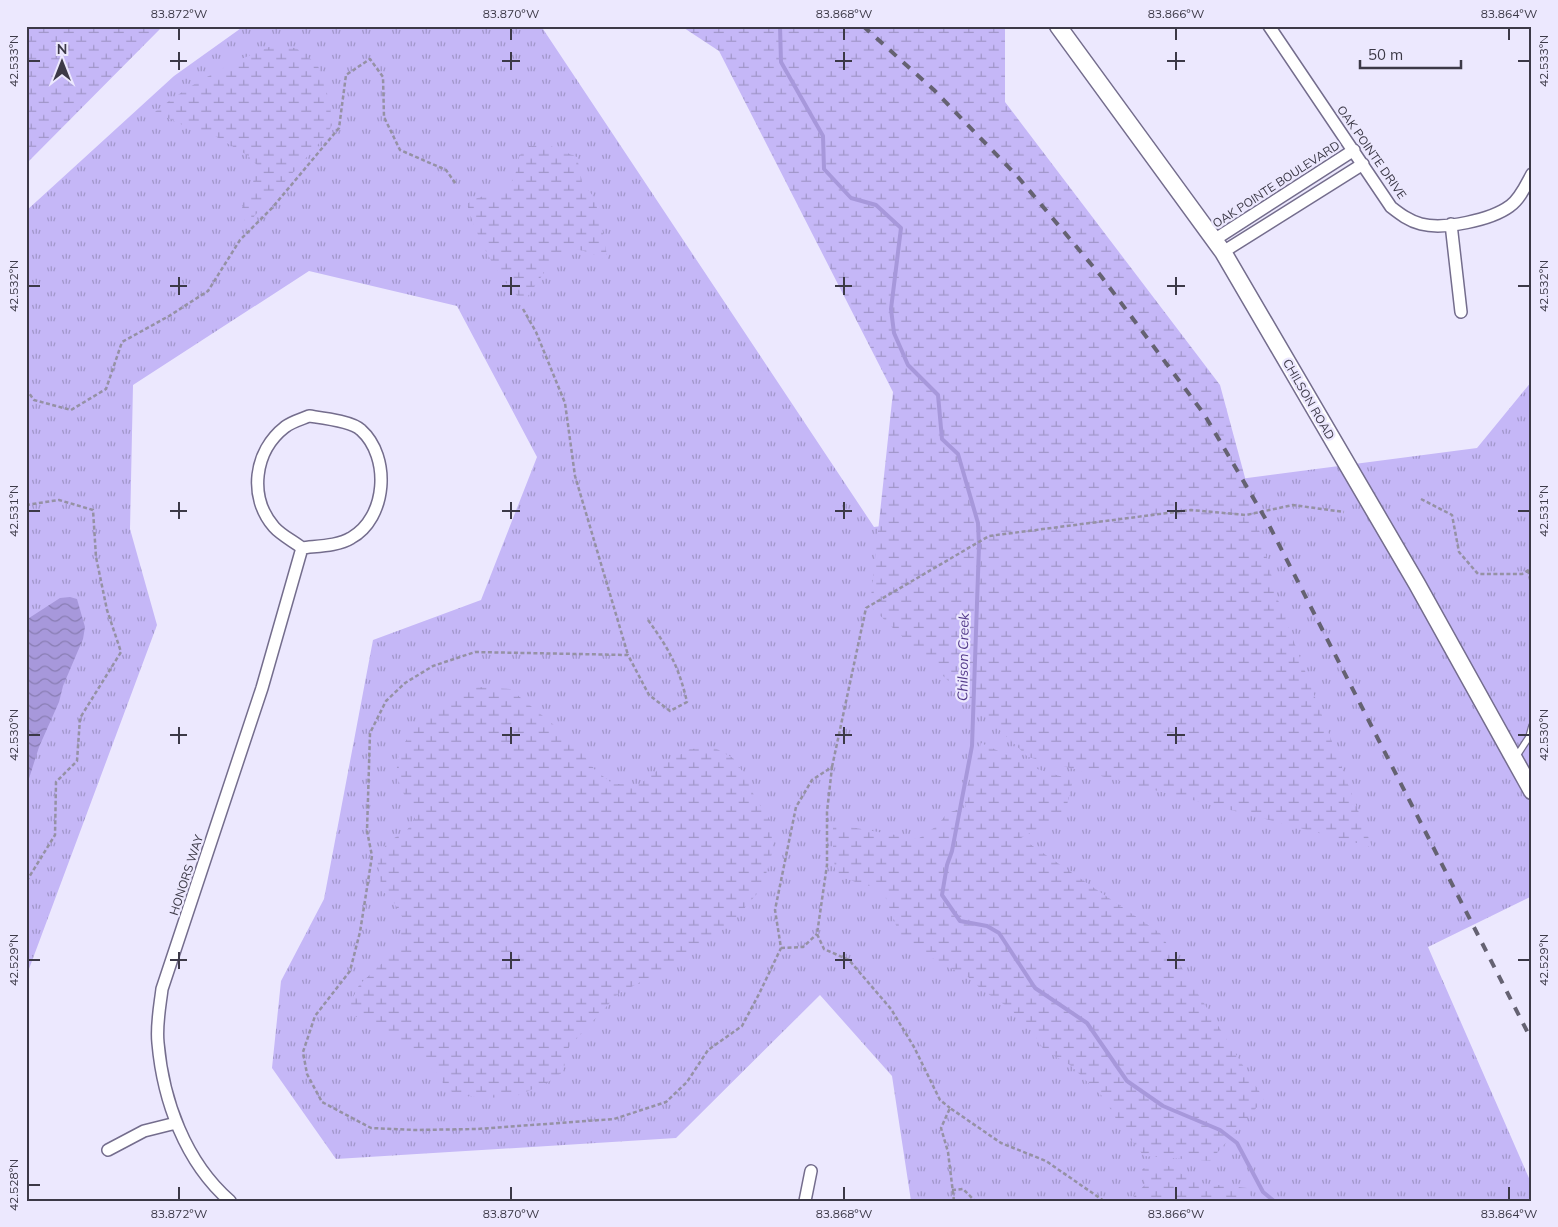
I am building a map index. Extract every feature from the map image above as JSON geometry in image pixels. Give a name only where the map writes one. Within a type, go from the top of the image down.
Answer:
[{"type":"main road","name":"CHILSON ROAD","points":[[1058,26],[1219,246],[1417,584],[1532,791]]},
{"type":"street","name":"OAK POINTE DRIVE","points":[[1269,26],[1391,206],[1405,218],[1422,225],[1451,224],[1482,219],[1511,206],[1532,174]]},
{"type":"street","name":"OAK POINTE BOULEVARD","points":[[1219,246],[1354,150]]},
{"type":"street","points":[[1219,246],[1362,164]]},
{"type":"street","points":[[1451,224],[1461,312]]},
{"type":"street","points":[[310,416],[335,420],[360,429],[375,449],[380,473],[380,498],[368,523],[350,539],[302,548],[274,527],[259,498],[257,470],[268,444],[285,426],[310,416]]},
{"type":"street","name":"HONORS WAY","points":[[230,1201],[202,1170],[176,1124],[165,1086],[158,1041],[162,989],[262,688],[302,548]]},
{"type":"street","points":[[108,1150],[144,1131],[176,1124]]},
{"type":"street","points":[[806,1201],[811,1171]]},
{"type":"lane","points":[[1514,759],[1529,737],[1532,726]]},
{"type":"path","points":[[26,389],[34,400],[71,410],[106,389],[122,342],[169,316],[208,291],[240,240],[272,208],[339,128],[346,75],[370,59],[383,77],[384,117],[400,150],[446,170],[456,184]]},
{"type":"path","points":[[523,309],[536,332],[565,403],[576,476],[628,655],[649,695],[670,711],[687,702],[680,672],[666,645],[648,620]]},
{"type":"path","points":[[1421,499],[1452,515],[1459,552],[1478,574],[1522,574],[1530,569],[1532,588]]},
{"type":"path","points":[[26,505],[59,500],[93,510],[96,557],[108,610],[121,652],[80,718],[77,761],[56,782],[55,836],[26,882]]},
{"type":"path","points":[[1104,1201],[1046,1161],[1001,1143],[940,1100],[914,1047],[890,1009],[849,960],[824,950],[816,934],[826,865],[827,812],[832,767],[866,608],[989,536],[1191,510],[1246,515],[1293,505],[1344,512]]},
{"type":"path","points":[[628,655],[475,652],[433,666],[405,683],[386,701],[370,734],[368,831],[372,856],[360,932],[350,971],[315,1016],[304,1052],[307,1074],[322,1102],[371,1128],[477,1129],[614,1119],[666,1102],[687,1082],[708,1050],[742,1026],[781,948],[775,910],[796,807],[812,780],[832,767]]},
{"type":"path","points":[[781,948],[803,947],[816,934]]},
{"type":"path","points":[[950,1108],[941,1128],[948,1152],[954,1201]]},
{"type":"path","points":[[952,1190],[963,1189],[975,1201]]},
{"type":"green space","points":[[26,26],[163,26],[26,164]]},
{"type":"green space","points":[[244,26],[541,26],[874,527],[1477,448],[1532,381],[1532,896],[1428,947],[1532,1185],[1532,1201],[911,1201],[892,1076],[820,995],[676,1138],[336,1159],[272,1068],[281,981],[324,899],[373,640],[481,600],[537,457],[457,306],[309,271],[133,385],[130,529],[157,625],[26,977],[26,211],[174,76]]},
{"type":"green space","points":[[681,26],[1005,26],[1005,102],[1220,385],[1278,600],[1372,847],[1028,757],[870,606],[893,392],[719,51]]},
{"type":"green space","points":[[269,47],[296,48],[317,64],[325,83],[333,123],[328,133],[251,220],[245,221],[241,215],[244,197],[252,187],[257,165],[247,155],[215,136],[204,135],[155,112],[182,92],[210,75]]},
{"type":"green space","points":[[548,145],[577,157],[582,182],[593,196],[600,217],[608,261],[579,250],[573,249],[563,252],[558,255],[524,302],[505,282],[489,257],[476,230],[467,204],[477,198],[499,191],[510,184],[515,175],[520,156],[529,146]]},
{"type":"green space","points":[[478,687],[510,689],[560,730],[580,750],[595,770],[613,784],[640,784],[669,761],[690,749],[715,748],[733,758],[747,778],[755,798],[770,820],[773,850],[762,888],[735,919],[667,968],[618,994],[569,1047],[563,1072],[547,1083],[514,1097],[480,1098],[452,1092],[444,1085],[439,1075],[421,1058],[398,1045],[388,1034],[370,1022],[354,1016],[350,1004],[359,985],[399,947],[402,917],[392,899],[382,891],[377,858],[388,842],[407,830],[415,819],[397,774],[400,754],[406,741],[415,729],[439,706],[453,697]]},
{"type":"green space","points":[[981,743],[1040,770],[1073,780],[1065,813],[1021,838],[1160,933],[1264,1099],[1210,1161],[1144,1156],[1122,1129],[1104,1098],[1070,1065],[1044,1050],[1030,1028],[1008,1007],[982,990],[966,975],[941,964],[900,936],[882,888],[864,885],[836,875],[833,853],[833,824],[918,839],[938,825],[947,813],[966,807],[963,794],[975,771]]},
{"type":"green space","points":[[1162,1162],[1197,1183],[1247,1188],[1253,1201],[1133,1201],[1134,1195],[1145,1185],[1142,1169]]},
{"type":"water","points":[[70,597],[77,599],[85,627],[83,639],[63,686],[59,702],[39,747],[26,788],[26,620],[60,598]]},
{"type":"waterway","name":"Chilson Creek","points":[[780,26],[781,62],[823,136],[824,169],[851,198],[876,205],[901,228],[891,309],[894,333],[908,365],[938,395],[942,439],[958,454],[978,523],[979,546],[972,746],[942,895],[960,921],[987,926],[999,933],[1035,988],[1087,1023],[1127,1081],[1163,1106],[1220,1130],[1237,1143],[1263,1192],[1274,1201]]},
{"type":"railway","points":[[863,26],[934,90],[1018,177],[1101,276],[1204,414],[1268,523],[1532,1041]]}]
